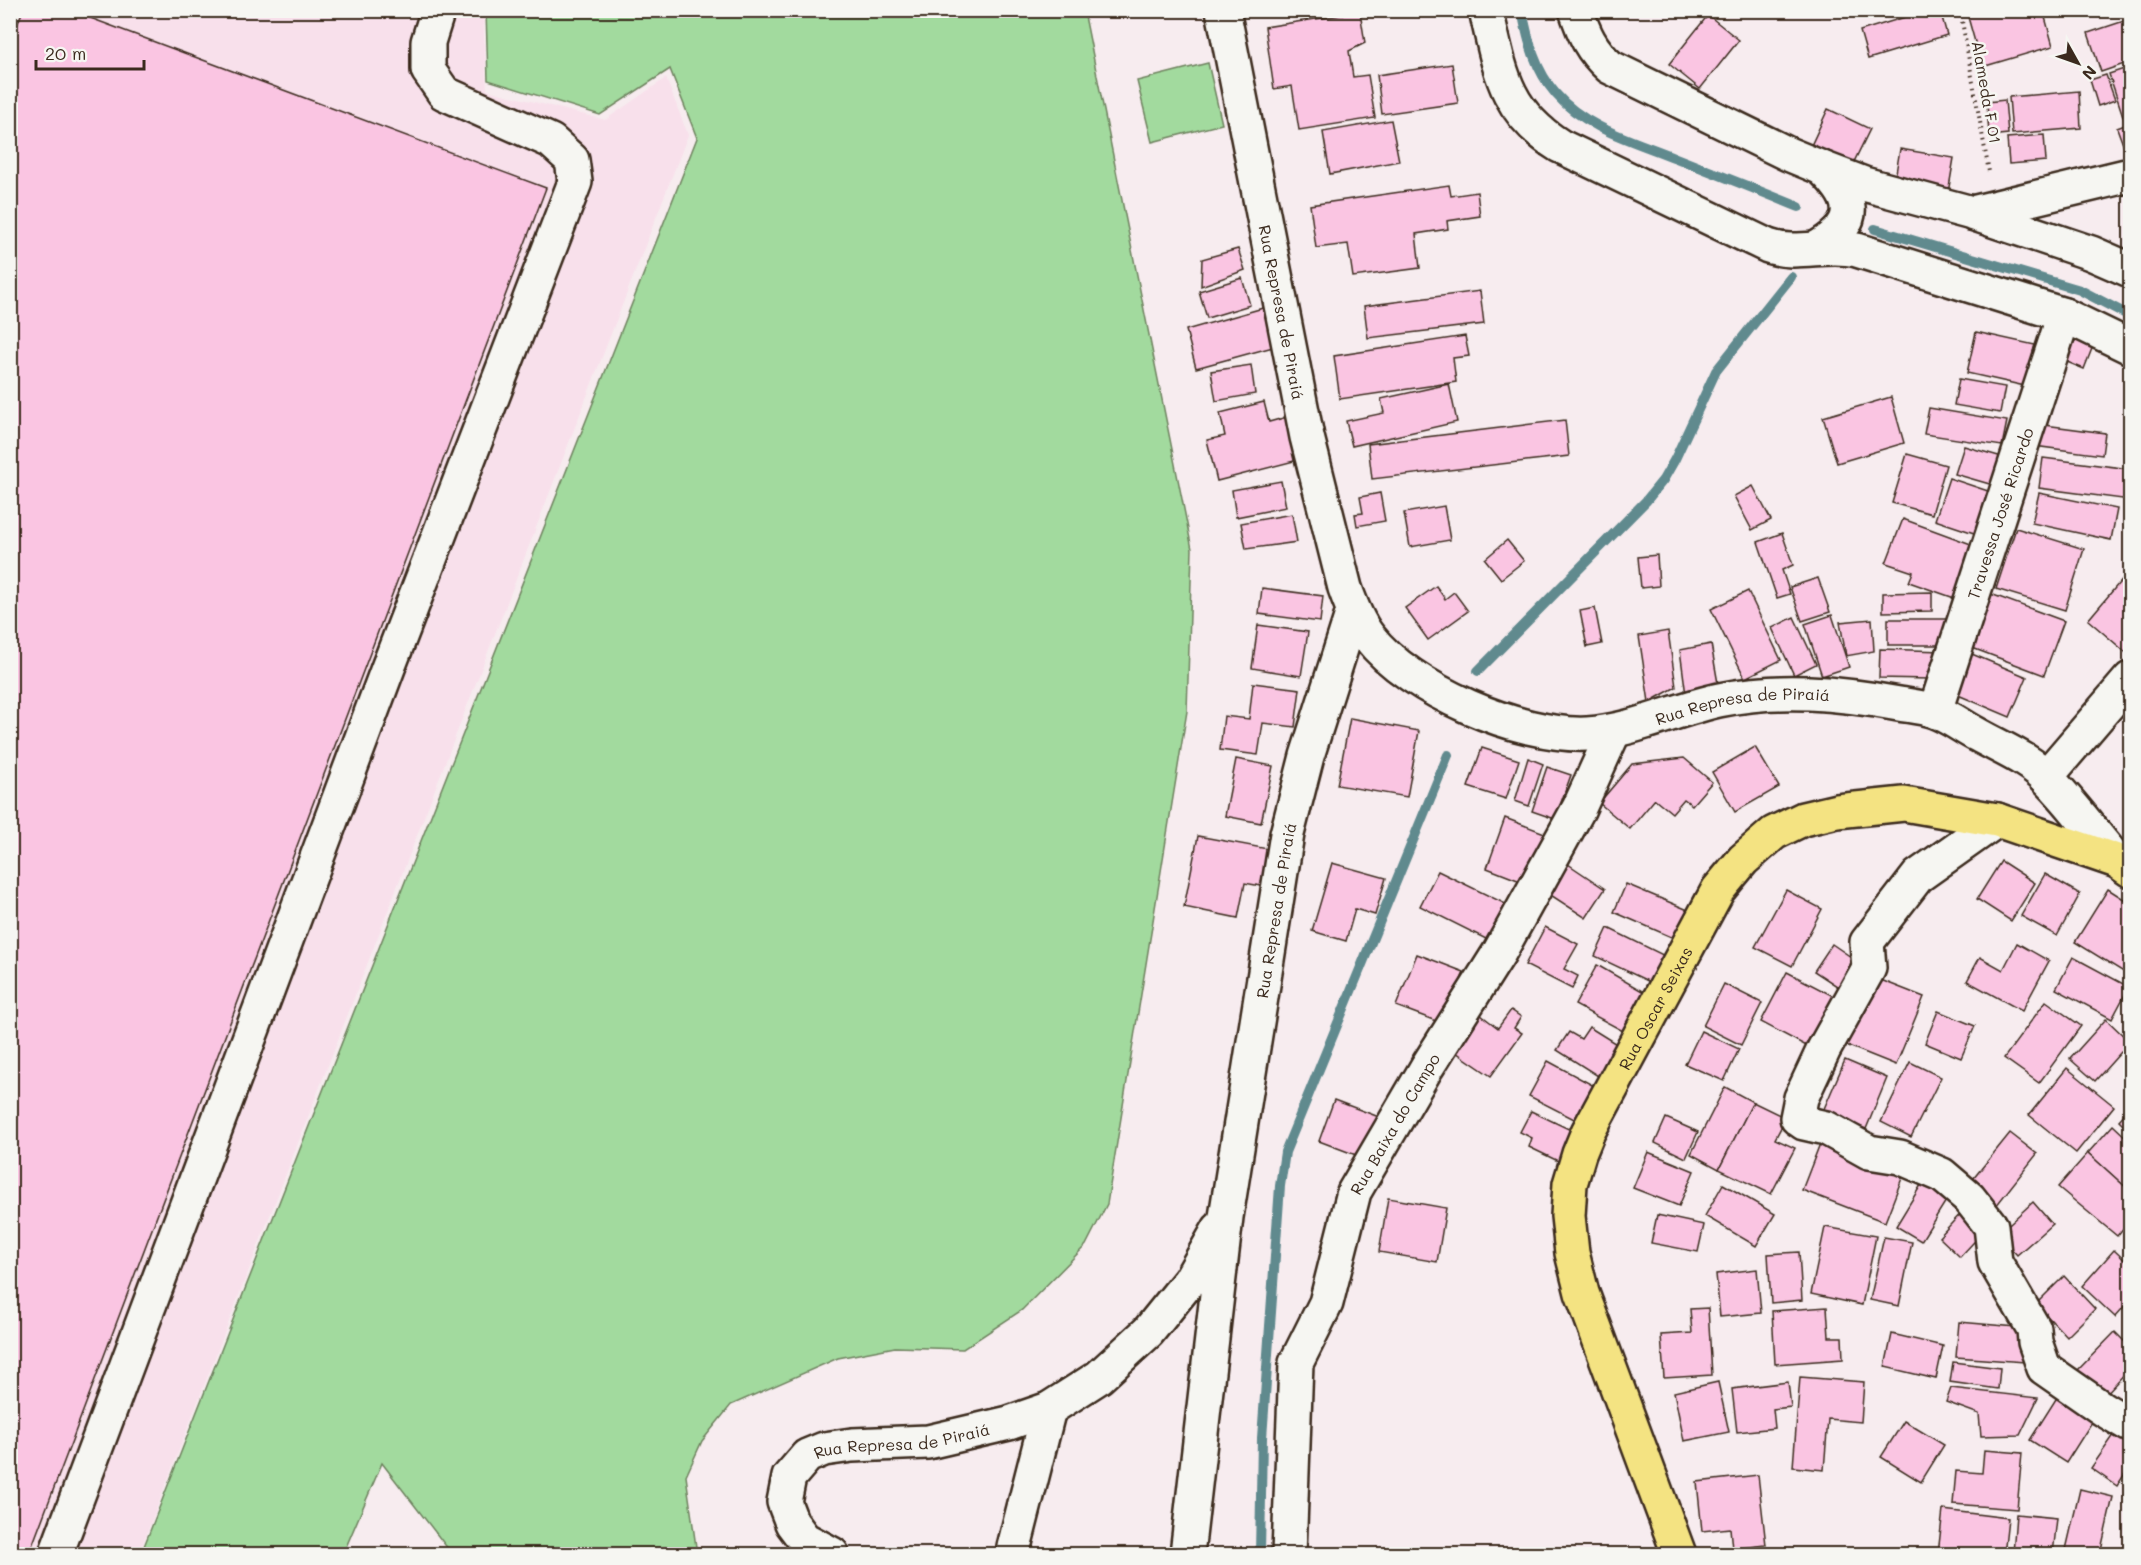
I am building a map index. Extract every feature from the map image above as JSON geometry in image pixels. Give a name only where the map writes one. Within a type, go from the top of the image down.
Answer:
[{"type":"main road","name":"Rua Oscar Seixas","points":[[1679,1554],[1582,1293],[1572,1252],[1568,1216],[1570,1184],[1588,1132],[1718,890],[1743,860],[1774,833],[1803,819],[1837,811],[1904,804],[1997,820],[2124,866]]},
{"type":"street","points":[[56,1554],[388,668],[574,182],[572,160],[551,141],[444,93],[428,70],[428,42],[438,10]]},
{"type":"street","name":"Rua Represa de Piraiá","points":[[1224,10],[1307,436],[1345,588],[1353,611],[1368,636],[1383,652],[1420,682],[1442,694],[1517,723],[1558,732],[1584,734],[1614,732],[1719,700],[1777,693],[1845,695],[1935,711],[2010,752],[2046,777],[2124,866]]},
{"type":"street","points":[[1486,10],[1498,65],[1515,105],[1542,134],[1560,146],[1779,250],[1843,247],[1857,250],[2064,315],[2130,347]]},
{"type":"street","points":[[1576,10],[1587,41],[1596,55],[1610,67],[1788,154],[1864,184],[1972,213],[2091,253],[2130,270]]},
{"type":"street","points":[[1819,248],[1832,239],[1844,226],[1848,212],[1842,189],[1822,168]]},
{"type":"street","points":[[1972,213],[2130,175]]},
{"type":"street","name":"Travessa José Ricardo","points":[[1935,711],[2064,315]]},
{"type":"street","name":"Rua Represa de Piraiá","points":[[1187,1554],[1226,1217],[1287,834],[1310,746],[1353,611]]},
{"type":"street","points":[[2046,777],[2130,679]]},
{"type":"street","name":"Rua Baixa do Campo","points":[[1289,1554],[1296,1363],[1326,1303],[1354,1192],[1427,1067],[1499,953],[1580,808],[1614,732]]},
{"type":"street","points":[[1997,820],[1918,876],[1867,942],[1869,968],[1824,1049],[1802,1098],[1797,1118],[1804,1123],[1826,1128],[1869,1152],[1900,1157],[1942,1175],[1969,1198],[1991,1226],[1995,1262],[2034,1329],[2034,1342],[2044,1368],[2086,1398],[2130,1425]]},
{"type":"street","name":"Rua Represa de Piraiá","points":[[832,1554],[804,1539],[792,1523],[784,1502],[789,1478],[807,1456],[824,1449],[852,1445],[928,1442],[1010,1423],[1048,1409],[1099,1377],[1148,1332],[1190,1280],[1226,1217]]},
{"type":"street","points":[[1014,1547],[1048,1409]]},
{"type":"path","name":"Alameda F 01","points":[[1960,10],[1990,179]]},
{"type":"shaded area","points":[[11,11],[483,11],[487,90],[605,120],[666,78],[688,135],[139,1554],[11,1554]]},
{"type":"green space","points":[[486,11],[1084,11],[1192,549],[1187,711],[1107,1204],[1086,1245],[1022,1310],[963,1349],[895,1347],[838,1358],[731,1405],[702,1441],[686,1476],[697,1554],[452,1554],[382,1463],[343,1554],[141,1554],[697,138],[670,69],[600,115],[488,80]]},
{"type":"green space","points":[[1208,63],[1222,124],[1152,142],[1137,81]]},
{"type":"building","points":[[23,10],[69,10],[546,188],[29,1554],[10,1554],[10,43]]},
{"type":"building","points":[[1928,10],[1940,10],[1947,35],[1868,59],[1860,31]]},
{"type":"building","points":[[1966,10],[2043,10],[2053,46],[1982,67]]},
{"type":"building","points":[[1360,12],[1365,43],[1349,51],[1353,77],[1368,75],[1375,118],[1299,130],[1292,86],[1274,89],[1265,27]]},
{"type":"building","points":[[1708,15],[1739,40],[1700,89],[1669,64]]},
{"type":"building","points":[[2130,19],[2130,62],[2101,72],[2088,33]]},
{"type":"building","points":[[1452,64],[1458,103],[1382,114],[1377,75]]},
{"type":"building","points":[[2130,67],[2130,117],[2124,119],[2109,74]]},
{"type":"building","points":[[2106,75],[2115,100],[2098,106],[2090,80]]},
{"type":"building","points":[[2079,91],[2081,128],[2012,134],[2009,97]]},
{"type":"building","points":[[2005,100],[2008,134],[1989,136],[1987,102]]},
{"type":"building","points":[[1828,109],[1870,129],[1849,172],[1808,152]]},
{"type":"building","points":[[1391,120],[1399,161],[1330,174],[1323,132]]},
{"type":"building","points":[[2130,123],[2130,145],[2124,147],[2117,128]]},
{"type":"building","points":[[2044,135],[2046,161],[2009,164],[2007,138]]},
{"type":"building","points":[[1900,149],[1954,158],[1948,193],[1894,185]]},
{"type":"building","points":[[1449,185],[1451,196],[1477,192],[1480,216],[1447,221],[1448,229],[1416,234],[1420,268],[1353,277],[1348,244],[1316,248],[1310,205]]},
{"type":"building","points":[[1238,249],[1245,270],[1201,286],[1202,259]]},
{"type":"building","points":[[1242,278],[1250,305],[1207,318],[1199,291]]},
{"type":"building","points":[[1480,291],[1484,324],[1368,338],[1364,306]]},
{"type":"building","points":[[1263,308],[1273,347],[1196,368],[1186,330]]},
{"type":"building","points":[[1976,332],[2035,345],[2025,386],[1967,373]]},
{"type":"building","points":[[1465,336],[1469,356],[1453,358],[1456,382],[1340,399],[1334,356]]},
{"type":"building","points":[[2069,336],[2093,346],[2084,369],[2060,359]]},
{"type":"building","points":[[1251,365],[1255,394],[1216,401],[1211,371]]},
{"type":"building","points":[[1959,379],[2005,387],[2000,413],[1954,405]]},
{"type":"building","points":[[1449,384],[1457,422],[1352,446],[1346,421],[1384,413],[1381,399]]},
{"type":"building","points":[[1891,397],[1904,443],[1837,463],[1823,417]]},
{"type":"building","points":[[1264,402],[1269,422],[1287,417],[1298,460],[1217,481],[1207,440],[1225,436],[1220,413]]},
{"type":"building","points":[[1929,408],[2007,421],[2002,446],[1924,434]]},
{"type":"building","points":[[1565,420],[1569,456],[1372,479],[1368,444]]},
{"type":"building","points":[[2037,424],[2105,433],[2102,455],[2034,446]]},
{"type":"building","points":[[1964,446],[2009,459],[2000,487],[1955,474]]},
{"type":"building","points":[[1907,454],[1946,465],[1932,514],[1892,503]]},
{"type":"building","points":[[2043,458],[2130,469],[2130,500],[2039,488]]},
{"type":"building","points":[[1949,478],[2000,495],[1986,537],[1935,520]]},
{"type":"building","points":[[1281,481],[1286,507],[1236,517],[1232,490]]},
{"type":"building","points":[[1753,486],[1771,520],[1752,530],[1734,496]]},
{"type":"building","points":[[1380,493],[1385,521],[1357,526],[1355,514],[1363,513],[1360,497]]},
{"type":"building","points":[[2039,493],[2117,509],[2111,540],[2032,523]]},
{"type":"building","points":[[1444,506],[1450,540],[1410,547],[1404,513]]},
{"type":"building","points":[[1292,514],[1297,542],[1246,549],[1241,523]]},
{"type":"building","points":[[1903,519],[1979,547],[1960,600],[1909,582],[1913,572],[1886,563]]},
{"type":"building","points":[[2016,528],[2084,549],[2065,610],[1996,589]]},
{"type":"building","points":[[1782,533],[1793,565],[1782,570],[1790,594],[1777,598],[1758,542]]},
{"type":"building","points":[[1507,540],[1524,561],[1501,579],[1485,559]]},
{"type":"building","points":[[1657,555],[1659,586],[1641,588],[1638,557]]},
{"type":"building","points":[[2130,570],[2130,656],[2088,620]]},
{"type":"building","points":[[1818,578],[1830,612],[1802,621],[1790,587]]},
{"type":"building","points":[[1436,586],[1445,599],[1454,592],[1468,611],[1428,640],[1405,608]]},
{"type":"building","points":[[1262,588],[1323,596],[1320,622],[1259,614]]},
{"type":"building","points":[[1748,591],[1781,660],[1745,678],[1711,609]]},
{"type":"building","points":[[1932,592],[1932,611],[1883,612],[1883,593]]},
{"type":"building","points":[[1988,593],[2064,621],[2044,675],[1967,646]]},
{"type":"building","points":[[1595,608],[1602,644],[1587,647],[1580,611]]},
{"type":"building","points":[[1832,615],[1849,667],[1822,676],[1805,624]]},
{"type":"building","points":[[1794,617],[1816,664],[1794,675],[1772,628]]},
{"type":"building","points":[[1872,619],[1874,651],[1846,656],[1840,622]]},
{"type":"building","points":[[1888,619],[1949,619],[1940,645],[1888,645]]},
{"type":"building","points":[[1258,625],[1308,632],[1301,676],[1252,668]]},
{"type":"building","points":[[1668,631],[1676,687],[1649,702],[1639,636]]},
{"type":"building","points":[[1711,644],[1719,689],[1686,695],[1680,650]]},
{"type":"building","points":[[1880,649],[1942,651],[1929,679],[1879,678]]},
{"type":"building","points":[[1967,652],[2027,677],[2010,717],[1951,692]]},
{"type":"building","points":[[1253,683],[1300,689],[1295,727],[1263,723],[1258,755],[1220,750],[1224,716],[1249,719]]},
{"type":"building","points":[[1350,718],[1419,731],[1407,797],[1337,785]]},
{"type":"building","points":[[1755,747],[1779,787],[1735,812],[1712,772]]},
{"type":"building","points":[[1482,748],[1519,760],[1506,799],[1468,787]]},
{"type":"building","points":[[1528,758],[1543,764],[1529,806],[1515,801]]},
{"type":"building","points":[[1684,758],[1712,782],[1692,805],[1684,799],[1672,813],[1655,799],[1630,829],[1599,803],[1632,764]]},
{"type":"building","points":[[1236,759],[1273,766],[1261,823],[1225,816]]},
{"type":"building","points":[[1547,767],[1571,775],[1555,819],[1532,811]]},
{"type":"building","points":[[1505,818],[1547,834],[1528,884],[1487,868]]},
{"type":"building","points":[[1198,836],[1268,849],[1261,886],[1245,883],[1238,918],[1184,907]]},
{"type":"building","points":[[2001,861],[2035,883],[2011,921],[1977,899]]},
{"type":"building","points":[[1565,862],[1605,889],[1586,918],[1546,892]]},
{"type":"building","points":[[1332,863],[1386,878],[1375,915],[1355,909],[1346,941],[1312,931]]},
{"type":"building","points":[[1438,871],[1516,909],[1498,945],[1420,906]]},
{"type":"building","points":[[2045,874],[2080,894],[2057,936],[2021,916]]},
{"type":"building","points":[[1626,884],[1688,910],[1676,939],[1614,912]]},
{"type":"building","points":[[2108,889],[2130,903],[2130,976],[2075,942]]},
{"type":"building","points":[[1786,890],[1822,909],[1792,966],[1755,947]]},
{"type":"building","points":[[1545,927],[1578,944],[1564,969],[1578,976],[1572,989],[1525,965]]},
{"type":"building","points":[[1608,928],[1665,956],[1652,983],[1595,956]]},
{"type":"building","points":[[2017,943],[2049,961],[2022,1011],[1967,981],[1980,957],[2003,970]]},
{"type":"building","points":[[1832,944],[1864,966],[1846,992],[1814,971]]},
{"type":"building","points":[[1417,954],[1464,972],[1444,1024],[1396,1006]]},
{"type":"building","points":[[2073,957],[2129,987],[2112,1019],[2056,989]]},
{"type":"building","points":[[1597,965],[1644,992],[1623,1031],[1575,1005]]},
{"type":"building","points":[[1787,972],[1841,1000],[1814,1050],[1761,1022]]},
{"type":"building","points":[[1873,977],[1924,997],[1896,1065],[1846,1045]]},
{"type":"building","points":[[1724,984],[1762,1003],[1741,1045],[1703,1026]]},
{"type":"building","points":[[2046,1001],[2081,1026],[2039,1083],[2004,1058]]},
{"type":"building","points":[[1473,1009],[1498,1028],[1511,1010],[1521,1017],[1514,1028],[1522,1033],[1491,1076],[1447,1046]]},
{"type":"building","points":[[1938,1011],[1975,1026],[1961,1058],[1925,1043]]},
{"type":"building","points":[[2106,1019],[2130,1042],[2095,1081],[2070,1059]]},
{"type":"building","points":[[1589,1027],[1618,1045],[1598,1076],[1557,1050],[1569,1032],[1581,1039]]},
{"type":"building","points":[[1701,1031],[1739,1049],[1724,1081],[1685,1064]]},
{"type":"building","points":[[1845,1060],[1887,1078],[1866,1129],[1823,1111]]},
{"type":"building","points":[[1548,1061],[1596,1087],[1578,1121],[1529,1096]]},
{"type":"building","points":[[1910,1062],[1941,1077],[1911,1137],[1881,1122]]},
{"type":"building","points":[[2067,1068],[2114,1106],[2076,1153],[2029,1115]]},
{"type":"building","points":[[1725,1087],[1753,1102],[1719,1169],[1691,1154]]},
{"type":"building","points":[[1334,1100],[1379,1117],[1364,1158],[1319,1141]]},
{"type":"building","points":[[1753,1102],[1786,1118],[1775,1139],[1795,1148],[1771,1194],[1719,1169]]},
{"type":"building","points":[[2130,1108],[2130,1131],[2119,1120]]},
{"type":"building","points":[[1531,1111],[1575,1132],[1560,1162],[1529,1147],[1532,1138],[1520,1132]]},
{"type":"building","points":[[1666,1118],[1698,1132],[1686,1158],[1655,1143]]},
{"type":"building","points":[[2113,1125],[2130,1141],[2130,1191],[2088,1153]]},
{"type":"building","points":[[2010,1133],[2037,1154],[1996,1206],[1969,1184]]},
{"type":"building","points":[[1821,1141],[1904,1173],[1885,1222],[1802,1190]]},
{"type":"building","points":[[1648,1152],[1694,1171],[1679,1206],[1633,1188]]},
{"type":"building","points":[[2088,1153],[2130,1191],[2130,1220],[2117,1236],[2058,1187]]},
{"type":"building","points":[[1924,1180],[1949,1196],[1921,1241],[1896,1226]]},
{"type":"building","points":[[1723,1184],[1775,1214],[1756,1246],[1705,1216]]},
{"type":"building","points":[[1388,1198],[1446,1208],[1437,1262],[1379,1252]]},
{"type":"building","points":[[2033,1202],[2052,1224],[2017,1255],[1998,1234]]},
{"type":"building","points":[[1964,1210],[1985,1230],[1960,1257],[1939,1237]]},
{"type":"building","points":[[1657,1215],[1704,1225],[1698,1252],[1651,1243]]},
{"type":"building","points":[[1825,1227],[1876,1236],[1862,1305],[1811,1294]]},
{"type":"building","points":[[1884,1237],[1912,1242],[1899,1306],[1870,1300]]},
{"type":"building","points":[[2114,1250],[2130,1265],[2130,1300],[2115,1317],[2082,1286]]},
{"type":"building","points":[[1799,1252],[1802,1300],[1771,1303],[1768,1254]]},
{"type":"building","points":[[1757,1269],[1761,1313],[1720,1317],[1716,1274]]},
{"type":"building","points":[[2064,1276],[2095,1309],[2067,1337],[2036,1304]]},
{"type":"building","points":[[1827,1307],[1829,1337],[1842,1337],[1843,1359],[1775,1364],[1772,1311]]},
{"type":"building","points":[[1708,1308],[1712,1375],[1664,1378],[1661,1335],[1692,1333],[1690,1309]]},
{"type":"building","points":[[1959,1322],[2028,1328],[2025,1362],[1956,1357]]},
{"type":"building","points":[[2115,1332],[2130,1347],[2130,1368],[2104,1396],[2077,1371]]},
{"type":"building","points":[[1892,1334],[1943,1346],[1936,1379],[1885,1367]]},
{"type":"building","points":[[1953,1362],[2000,1368],[1998,1389],[1950,1382]]},
{"type":"building","points":[[1800,1377],[1864,1382],[1861,1422],[1828,1419],[1824,1470],[1793,1467]]},
{"type":"building","points":[[1718,1382],[1729,1432],[1684,1441],[1674,1392]]},
{"type":"building","points":[[1788,1382],[1791,1407],[1773,1409],[1775,1428],[1737,1432],[1732,1389]]},
{"type":"building","points":[[1951,1388],[2038,1398],[2020,1435],[1981,1436],[1979,1414],[1946,1402]]},
{"type":"building","points":[[2061,1391],[2097,1414],[2066,1463],[2030,1440]]},
{"type":"building","points":[[1904,1421],[1944,1445],[1921,1482],[1881,1457]]},
{"type":"building","points":[[2121,1425],[2130,1432],[2130,1466],[2117,1486],[2091,1468]]},
{"type":"building","points":[[1984,1450],[2022,1453],[2017,1509],[1953,1504],[1956,1471],[1982,1473]]},
{"type":"building","points":[[1758,1475],[1766,1545],[1732,1549],[1730,1528],[1702,1531],[1697,1482]]},
{"type":"building","points":[[2080,1489],[2113,1497],[2100,1554],[2065,1554]]},
{"type":"building","points":[[1943,1510],[2008,1518],[2004,1554],[1938,1554]]},
{"type":"building","points":[[2016,1514],[2057,1518],[2053,1554],[2013,1554]]},
{"type":"waterway","points":[[1522,10],[1530,44],[1543,75],[1556,94],[1582,116],[1628,140],[1799,207]]},
{"type":"waterway","points":[[1875,229],[2080,290],[2130,316]]},
{"type":"waterway","points":[[1478,671],[1646,501],[1663,480],[1716,371],[1791,277]]},
{"type":"waterway","points":[[1260,1554],[1262,1438],[1280,1186],[1285,1152],[1448,755]]}]
